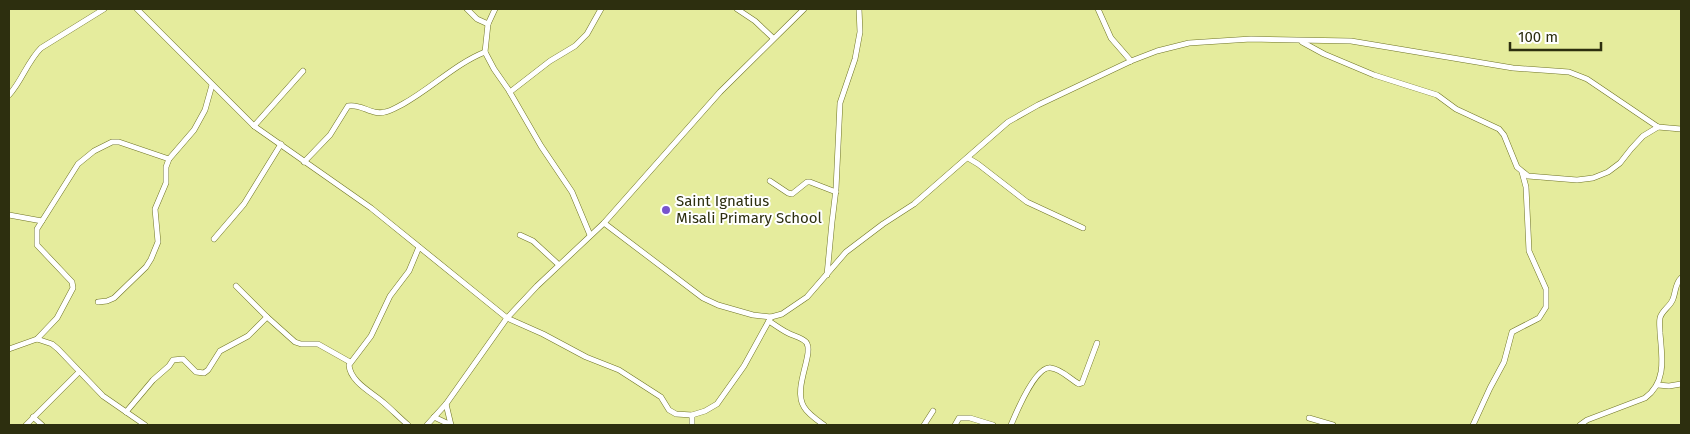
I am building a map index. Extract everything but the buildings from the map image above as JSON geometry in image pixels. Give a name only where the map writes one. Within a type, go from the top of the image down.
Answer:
[{"type":"street","points":[[9,95],[41,48],[104,9]]},
{"type":"street","points":[[137,9],[254,126],[371,208],[507,318],[543,334],[586,357],[619,370],[661,397],[668,410],[676,414],[692,415],[705,411],[717,404],[758,343],[770,319],[782,314],[801,301],[827,275],[846,252],[914,204],[1008,122],[1038,105],[1130,61],[1157,51],[1189,43],[1251,39],[1352,41],[1513,68],[1577,74],[1588,78],[1658,127],[1681,129]]},
{"type":"street","points":[[467,9],[477,19],[488,24]]},
{"type":"street","points":[[495,9],[488,24],[485,52],[537,140],[572,192],[590,235]]},
{"type":"street","points":[[510,92],[550,61],[575,46],[587,34],[601,9]]},
{"type":"street","points":[[737,9],[773,38]]},
{"type":"street","points":[[427,425],[446,404],[507,318],[604,223],[720,92],[804,9]]},
{"type":"street","points":[[827,275],[836,192],[840,103],[855,59],[860,32],[859,9]]},
{"type":"street","points":[[1098,9],[1111,38],[1130,61]]},
{"type":"street","points":[[1300,40],[1324,54],[1374,75],[1437,95],[1456,109],[1500,128],[1513,161],[1522,172],[1526,187],[1529,251],[1546,289],[1546,307],[1539,318],[1512,332],[1504,362],[1474,425],[1481,425]]},
{"type":"street","points":[[304,162],[330,135],[348,106],[354,105],[377,113],[386,112],[415,97],[466,60],[485,52]]},
{"type":"street","points":[[254,126],[303,71]]},
{"type":"street","points":[[98,302],[114,298],[146,267],[151,259],[158,242],[155,209],[166,183],[169,159],[194,130],[205,110],[212,85]]},
{"type":"street","points":[[1522,172],[1535,177],[1577,180],[1593,178],[1608,172],[1620,163],[1643,136],[1658,127]]},
{"type":"street","points":[[9,349],[37,339],[62,310],[73,288],[72,282],[37,245],[37,229],[78,164],[86,156],[112,142],[119,142],[169,159]]},
{"type":"street","points":[[214,239],[244,204],[281,144]]},
{"type":"street","points":[[968,158],[1027,202],[1083,228]]},
{"type":"street","points":[[770,181],[792,194],[807,182],[836,192]]},
{"type":"street","points":[[9,215],[42,221]]},
{"type":"street","points":[[604,223],[703,298],[739,311],[770,319],[803,340],[807,345],[808,352],[800,389],[800,398],[803,406],[809,413],[824,425]]},
{"type":"street","points":[[520,235],[533,241],[559,265]]},
{"type":"street","points":[[408,425],[358,382],[350,371],[350,362],[371,336],[390,296],[409,270],[419,247]]},
{"type":"street","points":[[1580,425],[1587,420],[1645,398],[1658,385],[1662,364],[1659,320],[1663,311],[1673,300],[1676,286],[1681,278]]},
{"type":"street","points":[[236,286],[295,342],[318,344],[350,362]]},
{"type":"street","points":[[126,412],[138,396],[173,360],[183,359],[196,372],[204,374],[220,351],[248,336],[267,317]]},
{"type":"street","points":[[37,339],[52,344],[103,396],[145,425]]},
{"type":"street","points":[[1012,425],[1020,403],[1040,373],[1046,368],[1052,368],[1079,384],[1082,383],[1097,342]]},
{"type":"street","points":[[26,425],[79,372]]},
{"type":"street","points":[[1658,385],[1681,384]]},
{"type":"street","points":[[446,404],[451,425]]},
{"type":"street","points":[[924,425],[933,411]]},
{"type":"street","points":[[692,415],[692,425]]},
{"type":"street","points":[[33,417],[42,425]]},
{"type":"street","points":[[434,417],[451,425]]},
{"type":"street","points":[[956,425],[959,418],[966,418],[993,425]]},
{"type":"street","points":[[1309,418],[1333,425]]},
{"type":"place","name":"Saint Ignatius Misali Primary School","points":[[666,210]]}]
